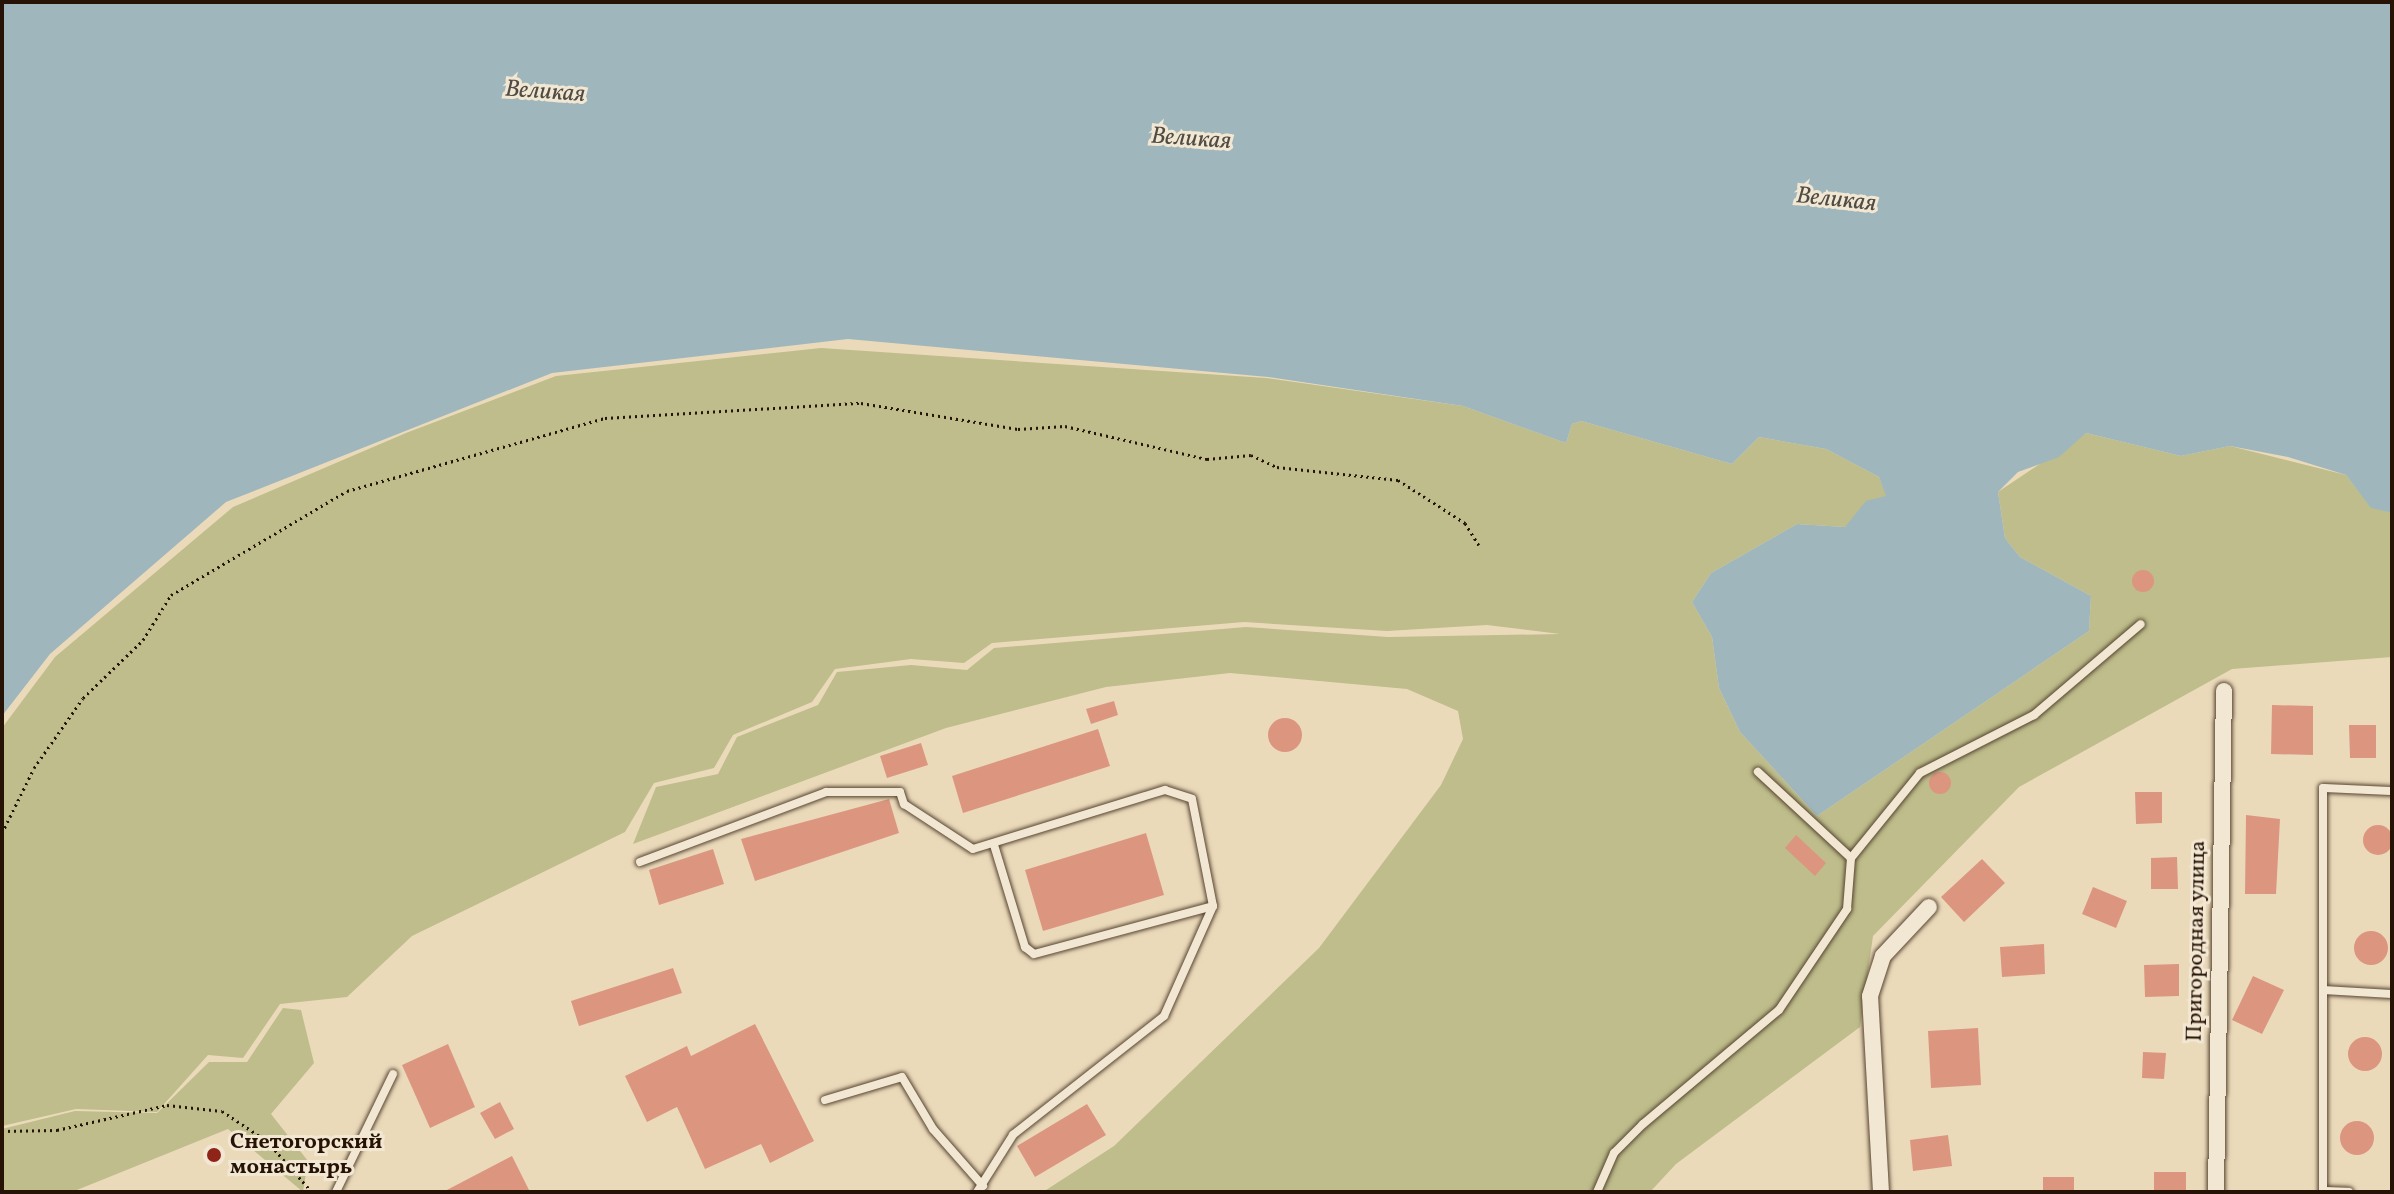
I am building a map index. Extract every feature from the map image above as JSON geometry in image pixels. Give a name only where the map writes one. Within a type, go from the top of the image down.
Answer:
[{"type":"street","name":"Пригородная улица","points":[[2216,1192],[2224,691]]},
{"type":"street","points":[[1881,1192],[1870,996],[1883,956],[1929,907]]},
{"type":"lane","points":[[1597,1192],[1614,1153],[1643,1124],[1779,1010],[1847,909],[1851,858],[1920,773],[2034,715],[2141,624]]},
{"type":"lane","points":[[1758,772],[1851,858]]},
{"type":"lane","points":[[2349,1192],[2323,1192],[2323,788],[2392,791]]},
{"type":"lane","points":[[640,862],[826,792],[900,792],[904,804],[962,844],[994,845],[1180,790],[1192,799],[1213,906],[1153,1033],[1013,1135],[980,1189],[933,1129],[902,1077],[825,1100]]},
{"type":"lane","points":[[994,845],[1025,947],[1034,954],[1213,906]]},
{"type":"lane","points":[[2323,990],[2392,994]]},
{"type":"lane","points":[[336,1192],[393,1074]]},
{"type":"path","points":[[2,833],[34,768],[83,698],[143,640],[171,595],[347,491],[605,418],[861,403],[1018,429],[1065,426],[1207,459],[1251,455],[1277,467],[1398,480],[1465,523],[1479,545]]},
{"type":"path","points":[[2,1131],[57,1130],[167,1105],[222,1111],[267,1141],[312,1192]]},
{"type":"shaded area","points":[[821,348],[1266,378],[1463,406],[1566,443],[1572,424],[1581,421],[1732,464],[1759,437],[1826,449],[1879,477],[1887,496],[1845,527],[1797,524],[1711,573],[1692,602],[1712,637],[1719,688],[1740,732],[1817,816],[2089,631],[2091,596],[2020,557],[2005,538],[1998,492],[2086,433],[2181,456],[2230,446],[2346,475],[2371,507],[2392,513],[2392,657],[2232,669],[2019,787],[1873,936],[1860,1027],[1676,1164],[1650,1192],[1043,1192],[1114,1146],[1319,948],[1441,785],[1463,739],[1458,711],[1407,689],[1230,673],[1106,687],[946,728],[633,844],[656,787],[718,774],[737,737],[818,705],[837,672],[911,665],[967,670],[994,648],[1246,627],[1388,637],[1560,634],[1487,625],[1387,631],[1244,622],[992,643],[964,663],[911,659],[835,669],[812,702],[733,735],[714,768],[654,783],[625,832],[412,936],[347,997],[280,1004],[243,1058],[208,1055],[157,1112],[76,1109],[2,1126],[2,728],[55,657],[233,507],[406,433],[556,376]]},
{"type":"shaded area","points":[[283,1008],[301,1010],[314,1063],[271,1114],[308,1161],[303,1192],[228,1129],[72,1192],[2,1192],[2,1129],[75,1111],[157,1113],[209,1062],[247,1062]]},
{"type":"water","name":"Великая","points":[[2,2],[2392,2],[2392,513],[2371,508],[2346,475],[2288,457],[2230,446],[2181,456],[2086,433],[2059,457],[2018,472],[1998,492],[2005,538],[2020,557],[2091,596],[2089,631],[1817,816],[1740,732],[1719,688],[1712,637],[1692,602],[1711,573],[1797,524],[1845,527],[1866,501],[1886,496],[1879,477],[1826,449],[1759,437],[1732,464],[1581,421],[1572,424],[1566,443],[1463,406],[1268,377],[848,339],[552,373],[226,502],[50,654],[2,716]]},
{"type":"building","points":[[2143,570],[2154,581],[2143,592],[2132,581]]},
{"type":"building","points":[[1114,701],[1118,715],[1091,724],[1086,709]]},
{"type":"building","points":[[2272,705],[2313,706],[2313,755],[2271,754]]},
{"type":"building","points":[[1285,718],[1297,723],[1302,735],[1297,747],[1285,752],[1273,747],[1268,735],[1273,723]]},
{"type":"building","points":[[2349,725],[2376,725],[2376,758],[2350,758]]},
{"type":"building","points":[[1098,729],[1110,766],[963,813],[952,776]]},
{"type":"building","points":[[921,743],[928,765],[887,778],[880,756]]},
{"type":"building","points":[[1940,772],[1951,783],[1940,794],[1929,783]]},
{"type":"building","points":[[2135,792],[2162,792],[2162,823],[2136,824]]},
{"type":"building","points":[[889,799],[899,833],[755,881],[741,839]]},
{"type":"building","points":[[2246,815],[2280,819],[2276,894],[2245,894]]},
{"type":"building","points":[[2378,825],[2389,829],[2393,840],[2389,851],[2378,855],[2367,851],[2363,840],[2367,829]]},
{"type":"building","points":[[1146,833],[1164,895],[1043,931],[1025,870]]},
{"type":"building","points":[[1796,835],[1826,863],[1815,876],[1785,848]]},
{"type":"building","points":[[713,849],[724,884],[659,905],[649,870]]},
{"type":"building","points":[[2177,857],[2178,889],[2151,889],[2151,858]]},
{"type":"building","points":[[1982,859],[2005,883],[1964,922],[1941,897]]},
{"type":"building","points":[[2093,887],[2127,901],[2116,928],[2082,914]]},
{"type":"building","points":[[2371,931],[2383,936],[2388,948],[2383,960],[2371,965],[2359,960],[2354,948],[2359,936]]},
{"type":"building","points":[[2044,944],[2045,974],[2002,977],[2000,947]]},
{"type":"building","points":[[2179,964],[2179,996],[2145,997],[2144,965]]},
{"type":"building","points":[[673,968],[682,993],[579,1026],[571,1001]]},
{"type":"building","points":[[2253,976],[2284,990],[2262,1034],[2232,1020]]},
{"type":"building","points":[[755,1024],[814,1141],[770,1163],[761,1144],[705,1169],[677,1107],[647,1122],[625,1076],[687,1046],[691,1056]]},
{"type":"building","points":[[1978,1028],[1981,1085],[1931,1088],[1928,1031]]},
{"type":"building","points":[[2365,1037],[2377,1042],[2382,1054],[2377,1066],[2365,1071],[2353,1066],[2348,1054],[2353,1042]]},
{"type":"building","points":[[448,1044],[475,1107],[430,1128],[402,1065]]},
{"type":"building","points":[[2143,1052],[2166,1053],[2164,1079],[2142,1078]]},
{"type":"building","points":[[500,1102],[514,1129],[495,1139],[480,1113]]},
{"type":"building","points":[[1087,1104],[1106,1135],[1035,1177],[1017,1146]]},
{"type":"building","points":[[2357,1121],[2369,1126],[2374,1138],[2369,1150],[2357,1155],[2345,1150],[2340,1138],[2345,1126]]},
{"type":"building","points":[[1948,1135],[1952,1166],[1913,1171],[1910,1140]]},
{"type":"building","points":[[512,1156],[530,1192],[443,1192]]},
{"type":"building","points":[[2154,1172],[2186,1172],[2186,1192],[2154,1192]]},
{"type":"building","points":[[2043,1177],[2074,1177],[2074,1192],[2043,1192]]},
{"type":"place","name":"Снетогорский монастырь","points":[[214,1155]]}]
